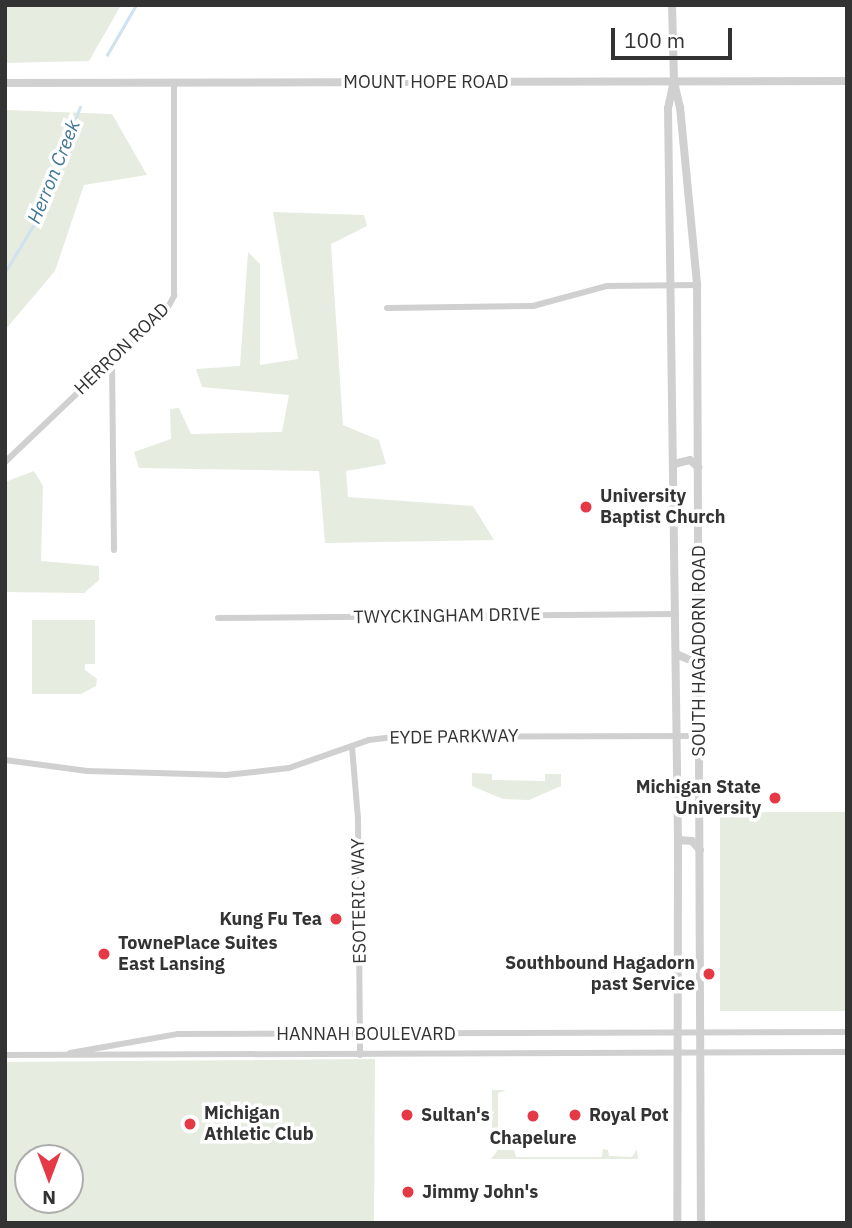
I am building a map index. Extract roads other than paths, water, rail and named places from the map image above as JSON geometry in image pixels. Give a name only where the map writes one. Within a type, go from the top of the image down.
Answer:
[{"type":"street","name":"SOUTH HAGADORN ROAD","points":[[672,5],[674,82],[680,107],[696,285],[701,1223]]},
{"type":"street","name":"MOUNT HOPE ROAD","points":[[5,83],[847,81]]},
{"type":"street","name":"HERRON ROAD","points":[[5,462],[168,307],[176,292],[174,82]]},
{"type":"street","name":"SOUTH HAGADORN ROAD","points":[[674,82],[668,108],[673,285],[678,840],[677,1223]]},
{"type":"street","points":[[387,308],[533,306],[607,286],[696,285]]},
{"type":"street","points":[[112,359],[114,550]]},
{"type":"street","points":[[674,464],[690,460],[698,467]]},
{"type":"street","name":"TWYCKINGHAM DRIVE","points":[[218,618],[676,614]]},
{"type":"street","points":[[676,654],[688,659],[699,654]]},
{"type":"street","name":"EYDE PARKWAY","points":[[5,760],[87,771],[226,775],[289,768],[392,737],[699,736]]},
{"type":"street","name":"ESOTERIC WAY","points":[[352,747],[358,832],[360,1055]]},
{"type":"street","points":[[678,840],[692,841],[700,850]]},
{"type":"street","name":"HANNAH BOULEVARD","points":[[58,1055],[178,1034],[847,1032]]},
{"type":"street","name":"HANNAH BOULEVARD","points":[[5,1055],[847,1052]]},
{"type":"waterway","name":"Herron Creek","points":[[107,55],[136,5]]},
{"type":"waterway","name":"Herron Creek","points":[[5,272],[36,221],[80,107]]},
{"type":"place","name":"University Baptist Church","points":[[586,507]]},
{"type":"place","name":"Michigan State University","points":[[775,798]]},
{"type":"place","name":"Kung Fu Tea","points":[[336,919]]},
{"type":"place","name":"TownePlace Suites East Lansing","points":[[104,954]]},
{"type":"place","name":"Southbound Hagadorn past Service","points":[[709,974]]},
{"type":"place","name":"Sultan's","points":[[407,1115]]},
{"type":"place","name":"Royal Pot","points":[[575,1115]]},
{"type":"place","name":"Chapelure","points":[[533,1116]]},
{"type":"place","name":"Michigan Athletic Club","points":[[190,1124]]},
{"type":"place","name":"Jimmy John's","points":[[408,1192]]}]
